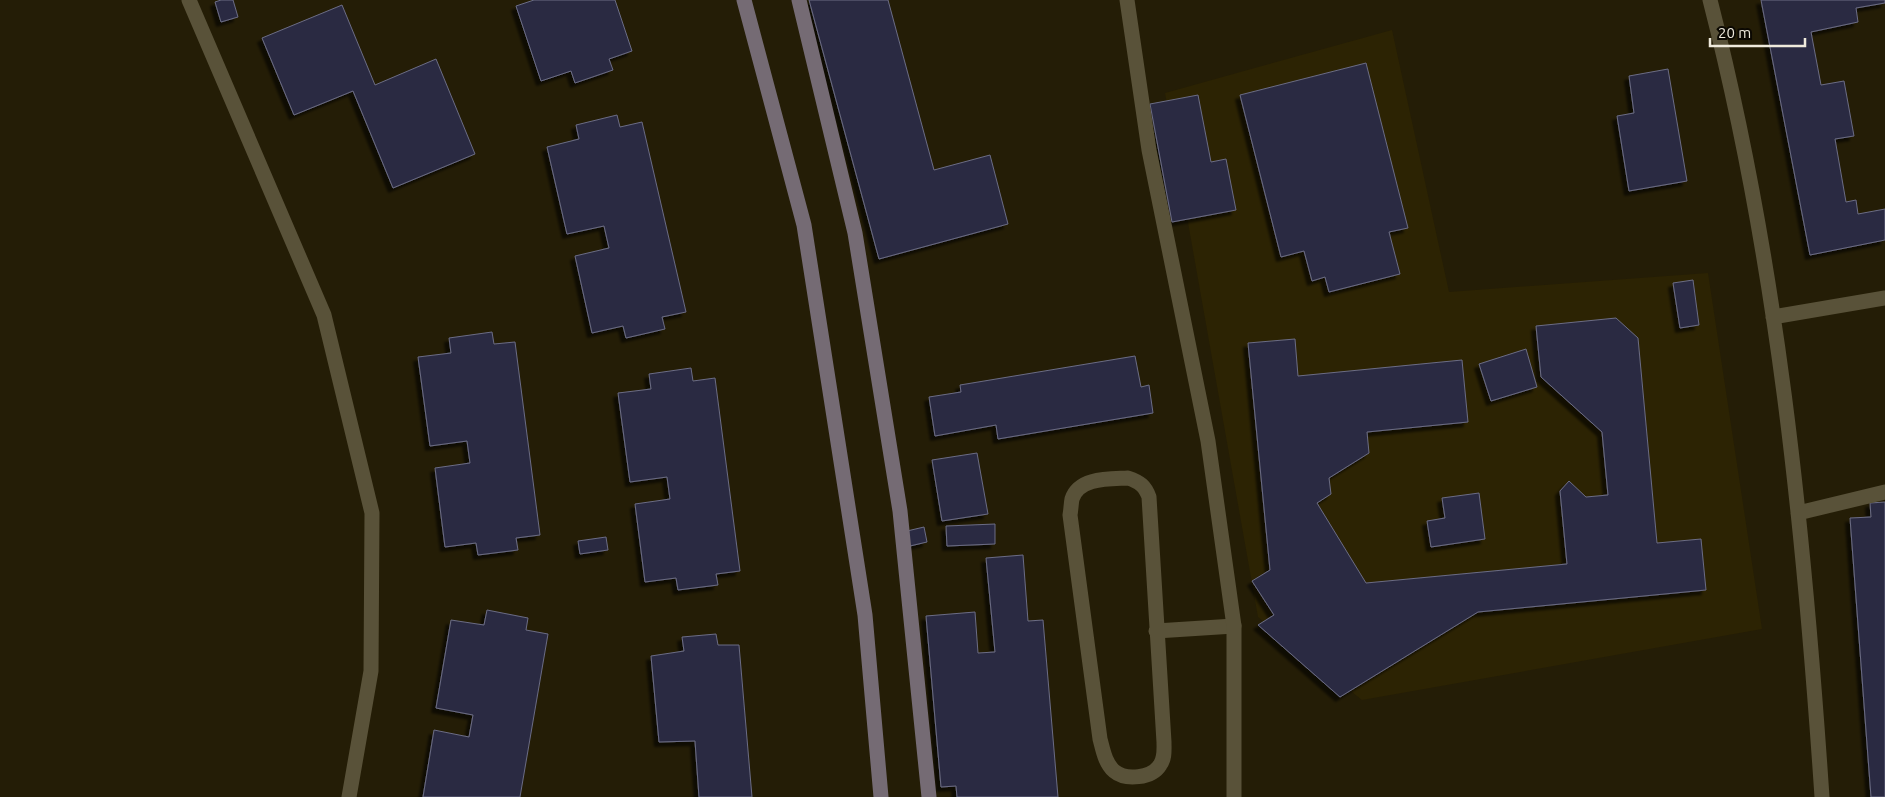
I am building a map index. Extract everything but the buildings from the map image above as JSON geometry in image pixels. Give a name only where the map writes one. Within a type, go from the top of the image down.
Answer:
[{"type":"main road","points":[[744,0],[804,225],[866,615],[881,797]]},
{"type":"main road","points":[[799,0],[855,233],[900,511],[929,797]]},
{"type":"street","points":[[189,0],[324,316],[372,513],[371,671],[349,797]]},
{"type":"street","points":[[1127,0],[1149,150],[1208,442],[1234,626],[1234,797]]},
{"type":"street","points":[[1710,0],[1720,38],[1763,244],[1792,451],[1811,634],[1822,797]]},
{"type":"street","points":[[1773,317],[1885,298]]},
{"type":"street","points":[[1128,478],[1138,481],[1146,488],[1149,497],[1156,631],[1164,756],[1160,766],[1153,772],[1142,776],[1127,777],[1115,772],[1109,764],[1104,755],[1100,739],[1070,515],[1072,498],[1081,488],[1095,480],[1128,478]]},
{"type":"street","points":[[1798,513],[1885,492]]},
{"type":"street","points":[[1156,631],[1234,626]]},
{"type":"shaded area","points":[[1392,30],[1449,292],[1708,273],[1762,629],[1362,700],[1258,617],[1165,93]]}]
